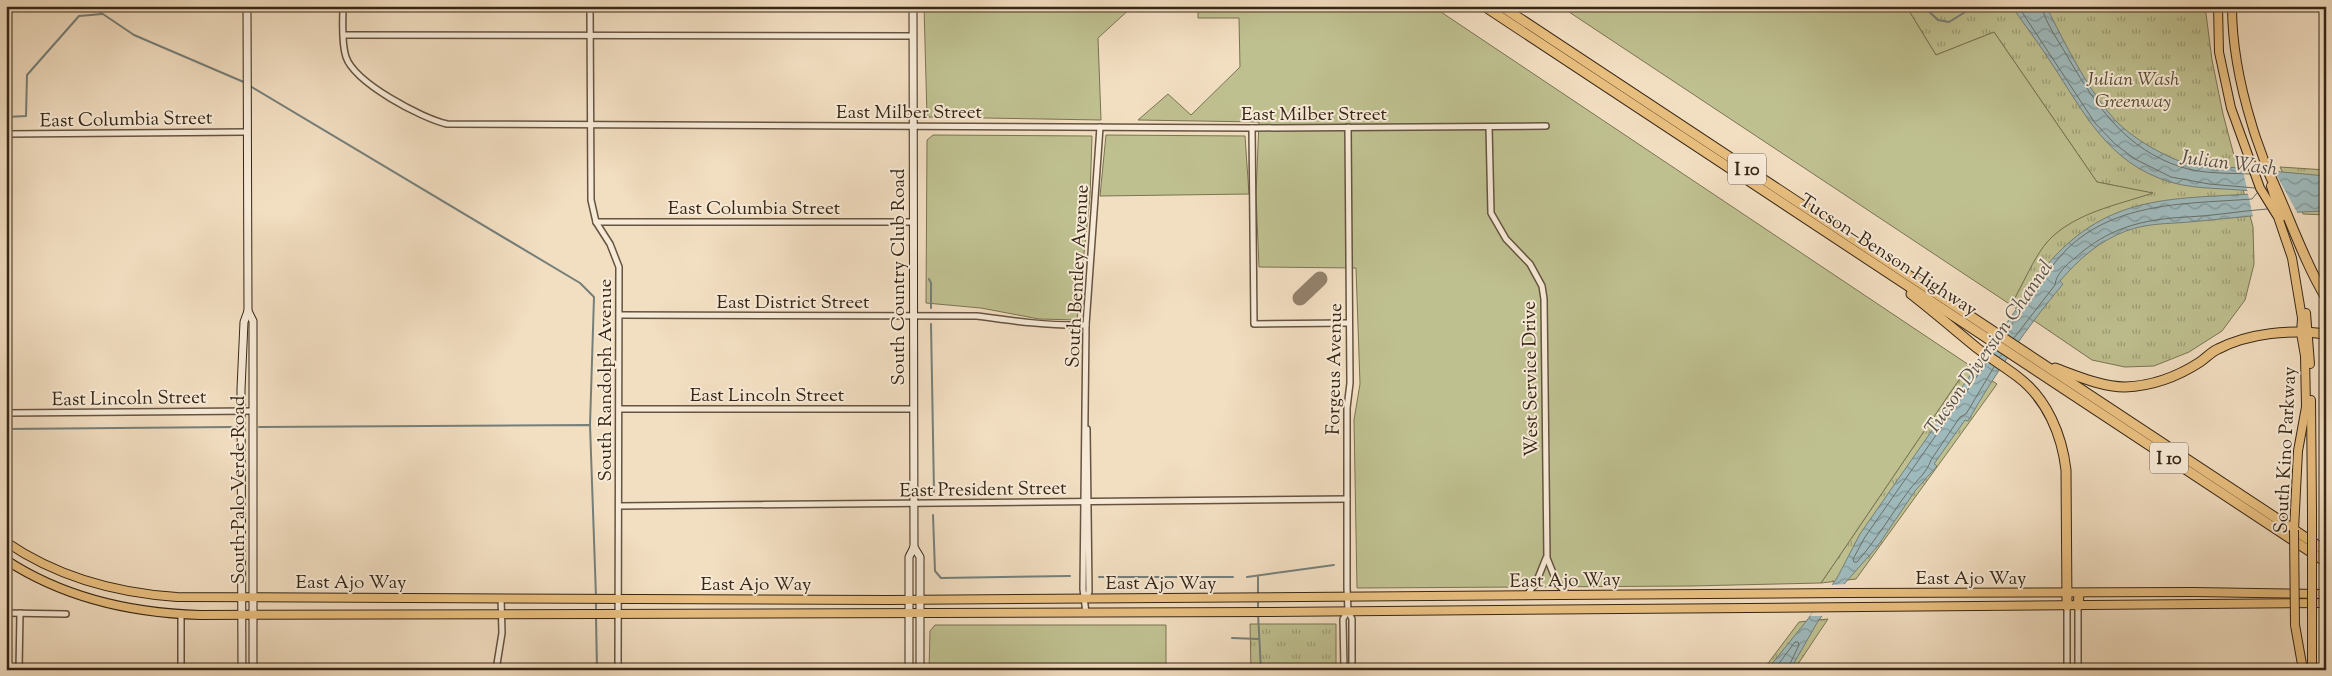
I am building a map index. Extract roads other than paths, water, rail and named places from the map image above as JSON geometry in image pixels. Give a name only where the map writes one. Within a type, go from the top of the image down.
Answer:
[{"type":"highway","name":"Tucson–Benson Highway","points":[[1484,6],[1866,259],[1992,334],[2021,349],[2326,551]]},
{"type":"highway","name":"Tucson–Benson Highway","points":[[1501,6],[1992,334],[2012,354],[2326,562]]},
{"type":"highway","points":[[2265,165],[2276,186],[2282,217],[2326,298]]},
{"type":"highway","points":[[1866,259],[1947,322],[1977,348],[2026,383],[2054,423],[2063,451],[2066,470],[2066,606]]},
{"type":"highway","points":[[2041,363],[2089,380],[2124,387],[2168,379],[2194,366],[2216,350],[2248,337],[2267,334],[2326,334]]},
{"type":"highway","points":[[2078,594],[2078,606]]},
{"type":"main road","name":"South Palo Verde Road","points":[[247,6],[248,311],[252,322],[253,411],[253,670]]},
{"type":"main road","name":"South Country Club Road","points":[[909,670],[909,557],[914,547],[912,6]]},
{"type":"main road","name":"South Kino Parkway","points":[[2218,6],[2219,52],[2229,98],[2260,188],[2282,217],[2295,273],[2305,333],[2312,510],[2312,670]]},
{"type":"main road","points":[[2232,6],[2232,35],[2236,60],[2252,125],[2265,165]]},
{"type":"main road","name":"South Palo Verde Road","points":[[242,670],[242,411],[244,322],[248,311]]},
{"type":"main road","name":"South Kino Parkway","points":[[2303,670],[2295,625],[2295,497],[2298,451],[2306,407],[2305,333]]},
{"type":"main road","name":"East Ajo Way","points":[[6,542],[61,572],[114,588],[178,597],[920,600],[1841,593],[2078,594],[2194,592],[2326,594]]},
{"type":"main road","name":"South Country Club Road","points":[[914,547],[920,557],[920,670]]},
{"type":"main road","name":"East Ajo Way","points":[[6,560],[44,581],[76,594],[127,608],[181,615],[920,614],[2326,603]]},
{"type":"main road","points":[[1672,594],[1672,609]]},
{"type":"main road","points":[[1914,594],[1914,607]]},
{"type":"main road","points":[[766,599],[766,614]]},
{"type":"street","name":"East Milber Street","points":[[343,6],[346,57],[364,81],[430,120],[447,124],[1252,128],[1546,126]]},
{"type":"street","name":"South Randolph Avenue","points":[[590,6],[591,200],[596,222],[610,244],[619,267],[620,506],[618,670]]},
{"type":"street","points":[[344,35],[912,36]]},
{"type":"street","name":"South Bentley Avenue","points":[[1086,612],[1086,599],[1089,592],[1086,501],[1086,325],[1100,127]]},
{"type":"street","name":"Forgeus Avenue","points":[[1348,127],[1350,323],[1346,499],[1347,597],[1348,611],[1352,619],[1352,670]]},
{"type":"street","name":"West Service Drive","points":[[1489,127],[1491,214],[1506,240],[1530,264],[1539,280],[1544,299],[1546,558],[1536,583],[1526,596]]},
{"type":"street","points":[[1252,128],[1254,324],[1350,323]]},
{"type":"street","name":"East Columbia Street","points":[[6,134],[246,132]]},
{"type":"street","name":"East Columbia Street","points":[[596,222],[912,222]]},
{"type":"street","name":"East District Street","points":[[620,315],[977,316],[1033,324],[1086,325]]},
{"type":"street","name":"East Lincoln Street","points":[[620,409],[914,409]]},
{"type":"street","name":"East Lincoln Street","points":[[6,413],[253,411]]},
{"type":"street","name":"East President Street","points":[[620,506],[1346,499]]},
{"type":"street","name":"West Service Drive","points":[[1546,558],[1558,583],[1569,596]]},
{"type":"street","points":[[496,670],[501,640],[501,598]]},
{"type":"street","points":[[2066,606],[2067,670]]},
{"type":"street","points":[[2078,606],[2078,670]]},
{"type":"street","name":"Forgeus Avenue","points":[[1344,670],[1343,619],[1348,611]]},
{"type":"street","points":[[6,613],[66,614]]},
{"type":"street","points":[[19,670],[20,613]]},
{"type":"street","points":[[181,615],[181,670]]},
{"type":"water","name":"Tucson Diversion Channel","points":[[2010,6],[2046,6],[2096,96],[2116,121],[2139,140],[2184,163],[2326,176],[2326,211],[2142,226],[2116,235],[2098,245],[2060,281],[2063,284],[2012,350],[1968,421],[1965,420],[1934,464],[1937,466],[1915,491],[1877,547],[1845,583],[1817,623],[1790,670],[1767,670],[1808,619],[1837,578],[1860,534],[2047,265],[2071,241],[2095,224],[2120,212],[2146,204],[2173,199],[2264,193],[2182,185],[2148,174],[2130,163],[2100,135],[2087,118],[2043,50]]},
{"type":"waterway","points":[[91,6],[134,35],[246,83]]},
{"type":"waterway","points":[[1923,6],[1938,20],[1949,22],[1975,6]]},
{"type":"waterway","points":[[6,117],[26,116],[27,75],[79,16],[102,14]]},
{"type":"waterway","points":[[250,86],[580,283],[594,297],[590,425]]},
{"type":"waterway","points":[[929,279],[931,283],[931,308]]},
{"type":"waterway","points":[[931,324],[934,492]]},
{"type":"waterway","points":[[259,427],[590,425],[596,597]]},
{"type":"waterway","points":[[6,429],[232,427]]},
{"type":"waterway","points":[[933,515],[935,571],[941,578],[1070,576]]},
{"type":"waterway","points":[[1247,577],[1334,565]]},
{"type":"waterway","points":[[1099,577],[1233,577]]},
{"type":"waterway","points":[[1258,577],[1258,595]]},
{"type":"waterway","points":[[1258,599],[1258,610]]},
{"type":"waterway","points":[[596,602],[596,612]]},
{"type":"waterway","points":[[1258,614],[1261,670]]},
{"type":"waterway","points":[[596,617],[597,670]]},
{"type":"waterway","points":[[1232,638],[1258,639]]},
{"type":"park label","name":"Julian Wash Greenway","points":[[2133,89]]},
{"type":"water label","name":"Julian Wash","points":[[2229,162]]}]
